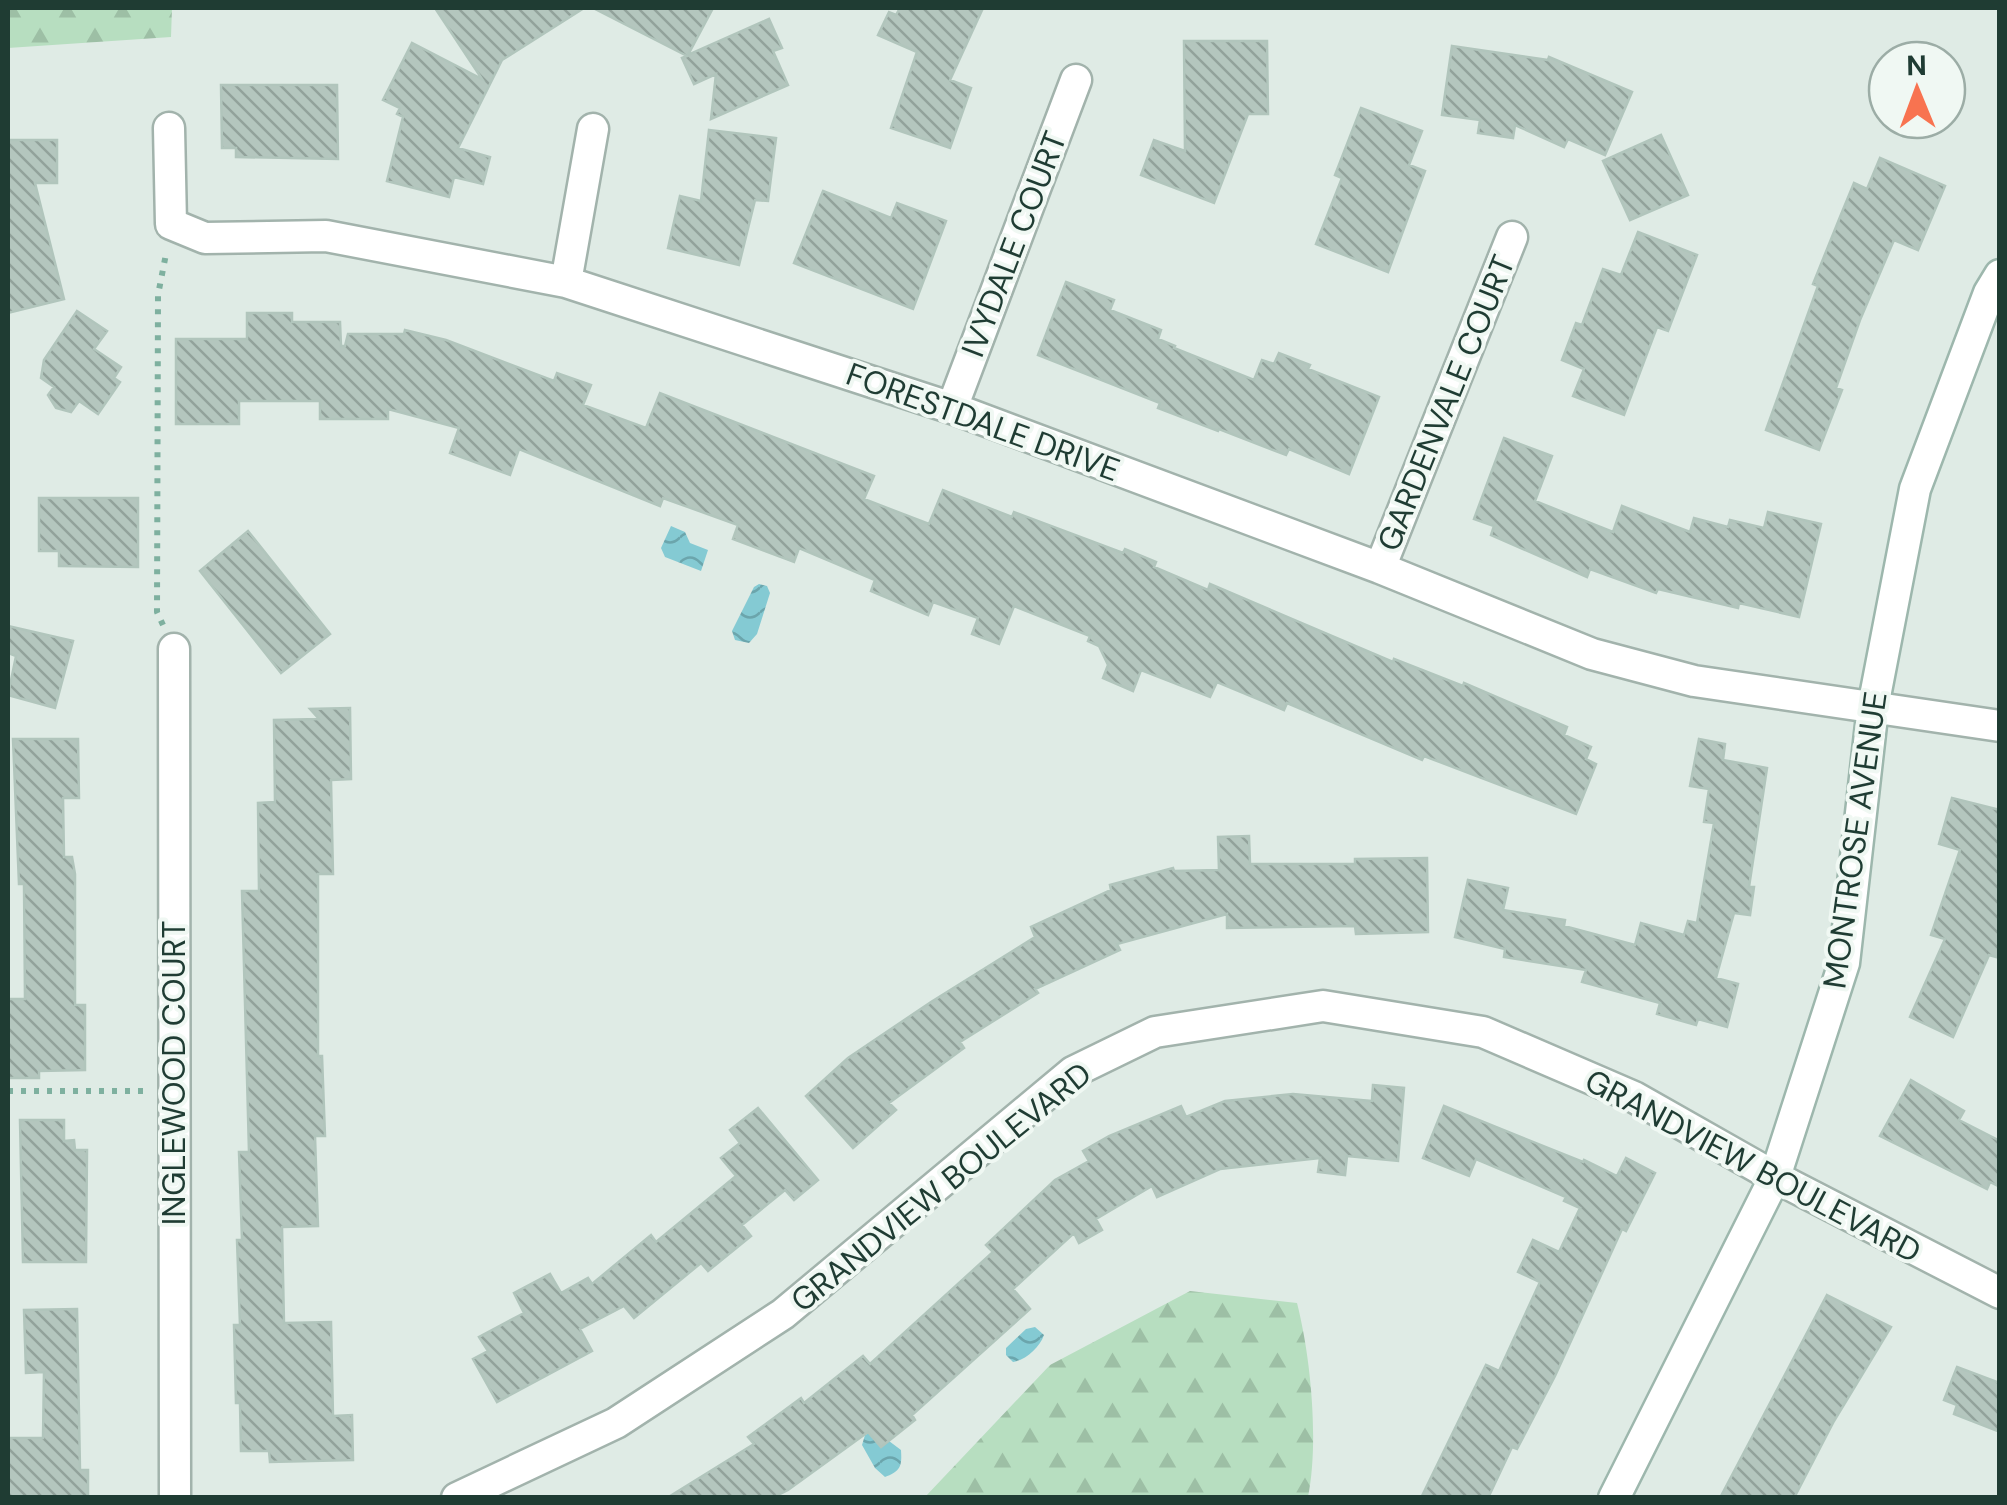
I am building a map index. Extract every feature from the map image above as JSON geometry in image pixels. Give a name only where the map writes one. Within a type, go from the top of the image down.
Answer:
[{"type":"street","name":"IVYDALE COURT","points":[[952,408],[1076,80]]},
{"type":"street","points":[[169,128],[171,224]]},
{"type":"street","points":[[566,282],[594,128]]},
{"type":"street","name":"FORESTDALE DRIVE","points":[[171,224],[205,238],[326,236],[566,282],[952,408],[1380,568],[1592,654],[1694,681],[2000,726]]},
{"type":"street","name":"GARDENVALE COURT","points":[[1380,568],[1512,238]]},
{"type":"street","name":"MONTROSE AVENUE","points":[[1614,1498],[1775,1176],[1844,963],[1873,707],[1915,490],[1989,293],[2000,275]]},
{"type":"street","name":"INGLEWOOD COURT","points":[[174,649],[174,1498]]},
{"type":"street","name":"GRANDVIEW BOULEVARD","points":[[458,1498],[616,1423],[783,1314],[1073,1072],[1155,1032],[1323,1006],[1483,1032],[1634,1097],[1775,1176],[2000,1293]]},
{"type":"path","points":[[171,224],[158,295],[158,612],[174,649]]},
{"type":"path","points":[[8,1092],[174,1092]]},
{"type":"green space","points":[[8,8],[172,8],[171,37],[8,48]]},
{"type":"green space","points":[[1190,1291],[1297,1303],[1312,1400],[1313,1451],[1308,1497],[925,1497],[1050,1365]]},
{"type":"water","points":[[671,526],[685,532],[690,543],[708,550],[701,571],[665,557],[661,548]]},
{"type":"water","points":[[759,584],[767,586],[770,593],[757,634],[749,643],[735,640],[732,631]]},
{"type":"water","points":[[1035,1327],[1044,1335],[1039,1344],[1027,1356],[1013,1362],[1006,1355],[1006,1348],[1026,1329]]},
{"type":"water","points":[[869,1433],[881,1447],[889,1441],[901,1450],[901,1464],[885,1477],[862,1445]]},
{"type":"building","points":[[435,8],[584,8],[502,60],[458,148],[490,157],[483,184],[454,177],[449,197],[387,181],[403,117],[397,114],[400,108],[383,100],[412,43],[482,79]]},
{"type":"building","points":[[593,8],[713,8],[688,55],[769,19],[782,48],[773,51],[788,85],[711,119],[716,74],[694,84],[682,58],[687,56]]},
{"type":"building","points":[[900,8],[983,8],[950,80],[971,88],[950,148],[891,128],[917,52],[878,35],[889,12],[896,15]]},
{"type":"building","points":[[1184,41],[1267,41],[1268,114],[1248,114],[1214,203],[1141,175],[1154,140],[1185,151]]},
{"type":"building","points":[[1452,46],[1548,60],[1549,57],[1632,92],[1605,155],[1568,139],[1564,147],[1515,125],[1513,138],[1478,133],[1480,120],[1442,115]]},
{"type":"building","points":[[221,85],[337,85],[338,159],[236,157],[236,148],[222,148]]},
{"type":"building","points":[[1361,108],[1422,131],[1409,165],[1425,171],[1388,272],[1316,244],[1342,178],[1335,175]]},
{"type":"building","points":[[709,130],[776,138],[768,201],[755,200],[739,265],[668,248],[680,196],[701,201]]},
{"type":"building","points":[[1661,135],[1688,195],[1630,220],[1603,161]]},
{"type":"building","points":[[8,140],[57,140],[57,183],[35,183],[64,299],[8,313]]},
{"type":"building","points":[[1880,158],[1945,186],[1918,250],[1894,240],[1860,320],[1836,388],[1842,390],[1819,450],[1766,430],[1818,286],[1813,284],[1854,183],[1867,189]]},
{"type":"building","points":[[823,191],[891,218],[897,203],[946,221],[913,309],[794,263]]},
{"type":"building","points":[[1638,232],[1697,255],[1668,331],[1657,327],[1624,415],[1573,396],[1584,369],[1562,360],[1576,323],[1582,325],[1603,269],[1621,275]]},
{"type":"building","points":[[1066,282],[1114,300],[1110,310],[1161,330],[1158,339],[1174,348],[1254,380],[1262,360],[1274,364],[1279,353],[1379,397],[1349,474],[1289,449],[1286,455],[1218,431],[1158,408],[1160,403],[1038,355]]},
{"type":"building","points":[[77,311],[107,331],[94,349],[121,367],[114,378],[120,382],[98,414],[79,401],[71,412],[56,408],[48,395],[54,387],[41,378],[44,360]]},
{"type":"building","points":[[247,313],[292,313],[292,322],[340,322],[341,346],[345,346],[348,334],[404,334],[405,330],[446,340],[554,381],[557,373],[591,385],[583,405],[646,428],[660,393],[874,476],[864,499],[929,524],[943,490],[1123,553],[1125,549],[1156,562],[1154,567],[1208,590],[1210,584],[1393,662],[1394,659],[1463,686],[1464,683],[1567,727],[1564,735],[1591,747],[1586,759],[1596,764],[1576,814],[1424,756],[1422,760],[1287,703],[1284,710],[1217,682],[1210,697],[1141,670],[1133,691],[1103,678],[1108,665],[1099,646],[1088,641],[1090,636],[1014,606],[999,644],[972,634],[978,618],[933,602],[928,615],[871,591],[875,580],[799,548],[794,562],[733,539],[738,525],[663,498],[660,506],[519,449],[510,475],[450,453],[459,428],[388,409],[388,419],[320,419],[320,401],[239,401],[239,424],[176,424],[176,339],[247,339]]},
{"type":"building","points":[[1504,438],[1552,456],[1535,501],[1613,532],[1622,506],[1690,532],[1694,518],[1728,527],[1730,520],[1764,528],[1768,512],[1821,524],[1799,617],[1739,603],[1738,608],[1658,589],[1656,593],[1590,569],[1587,577],[1491,535],[1494,526],[1474,519]]},
{"type":"building","points":[[39,498],[138,498],[138,567],[59,566],[59,551],[39,551]]},
{"type":"building","points":[[248,531],[330,634],[281,673],[200,571]]},
{"type":"building","points":[[8,626],[73,641],[55,708],[8,695],[16,656],[8,653]]},
{"type":"building","points":[[350,708],[351,779],[331,780],[333,874],[318,874],[318,1056],[322,1056],[325,1136],[315,1136],[318,1226],[282,1227],[284,1323],[331,1322],[333,1416],[352,1415],[353,1460],[270,1462],[269,1451],[241,1451],[240,1403],[236,1403],[234,1325],[240,1325],[237,1240],[242,1240],[239,1152],[249,1152],[242,891],[259,891],[258,803],[275,802],[274,720],[319,719],[310,709]]},
{"type":"building","points":[[13,739],[78,739],[79,798],[63,798],[64,857],[72,857],[75,874],[75,1005],[85,1005],[85,1070],[39,1071],[39,1078],[8,1078],[8,999],[25,999],[24,884],[19,884]]},
{"type":"building","points":[[1699,739],[1725,744],[1723,760],[1767,768],[1749,887],[1754,887],[1750,915],[1734,913],[1716,978],[1738,984],[1727,1027],[1698,1019],[1696,1025],[1657,1014],[1660,1003],[1582,982],[1586,970],[1504,957],[1505,949],[1455,937],[1468,880],[1508,888],[1503,910],[1565,920],[1564,926],[1635,945],[1641,923],[1684,935],[1688,921],[1697,923],[1714,823],[1704,822],[1709,789],[1690,786]]},
{"type":"building","points":[[1952,798],[2000,810],[2000,958],[1989,955],[1953,1037],[1910,1017],[1945,939],[1931,935],[1960,850],[1939,844]]},
{"type":"building","points":[[1249,836],[1250,864],[1355,864],[1355,859],[1427,858],[1428,932],[1356,934],[1355,926],[1227,928],[1227,914],[1117,944],[1120,950],[1035,989],[1038,993],[960,1042],[964,1048],[889,1103],[896,1110],[853,1148],[806,1096],[848,1058],[1035,937],[1031,927],[1111,890],[1110,885],[1173,868],[1219,870],[1218,837]]},
{"type":"building","points":[[1911,1080],[1964,1111],[1959,1120],[2000,1141],[2000,1187],[1990,1182],[1987,1189],[1880,1136]]},
{"type":"building","points":[[1373,1085],[1404,1088],[1398,1161],[1347,1156],[1345,1175],[1318,1172],[1320,1158],[1220,1169],[1157,1197],[1152,1186],[1096,1219],[1102,1230],[1079,1243],[1074,1233],[1013,1289],[1030,1309],[912,1415],[915,1420],[881,1447],[868,1432],[772,1498],[667,1498],[754,1444],[748,1437],[801,1398],[804,1403],[863,1356],[870,1364],[993,1252],[986,1245],[1055,1180],[1089,1161],[1083,1151],[1181,1106],[1186,1117],[1225,1101],[1293,1094],[1372,1101]]},
{"type":"building","points":[[1444,1106],[1617,1176],[1626,1158],[1655,1173],[1626,1231],[1622,1229],[1555,1376],[1517,1449],[1512,1447],[1488,1498],[1421,1498],[1486,1365],[1499,1371],[1540,1282],[1518,1272],[1533,1240],[1559,1252],[1580,1208],[1564,1201],[1566,1197],[1476,1159],[1469,1176],[1423,1158]]},
{"type":"building","points":[[758,1108],[818,1180],[794,1200],[785,1190],[742,1225],[751,1236],[708,1271],[701,1263],[634,1318],[624,1306],[580,1329],[592,1351],[497,1402],[473,1359],[488,1351],[479,1337],[524,1313],[514,1293],[550,1274],[561,1293],[588,1278],[592,1284],[651,1235],[656,1242],[736,1176],[721,1158],[740,1143],[730,1130]]},
{"type":"building","points":[[20,1120],[64,1120],[64,1141],[74,1140],[75,1150],[87,1150],[86,1262],[23,1262]]},
{"type":"building","points":[[1827,1295],[1891,1327],[1834,1421],[1794,1498],[1720,1498]]},
{"type":"building","points":[[77,1309],[80,1470],[88,1470],[88,1498],[8,1498],[8,1438],[43,1438],[44,1372],[26,1373],[24,1310]]},
{"type":"building","points":[[1957,1367],[2000,1383],[2000,1432],[1954,1414],[1957,1405],[1944,1400]]}]
